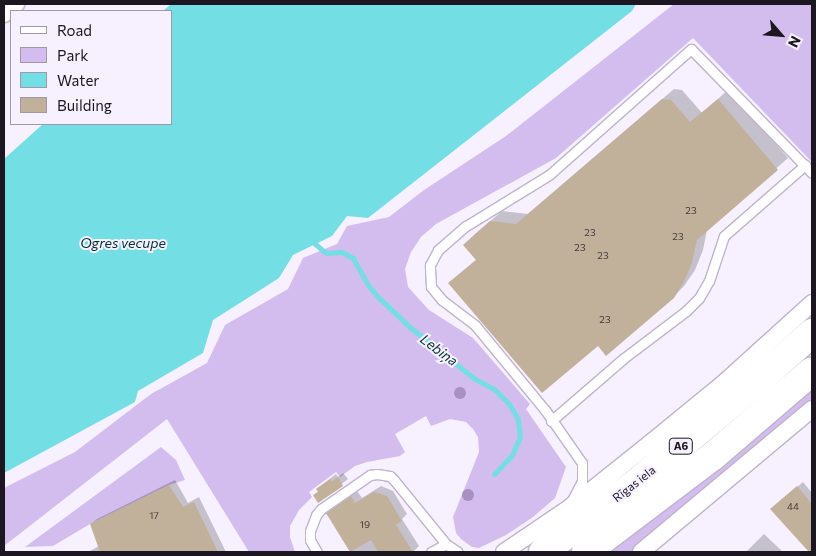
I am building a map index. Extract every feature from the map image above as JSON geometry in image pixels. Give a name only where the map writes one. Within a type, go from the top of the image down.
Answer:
[{"type":"highway","name":"Rīgas iela","points":[[543,552],[635,484],[757,382],[812,333]]},
{"type":"highway","name":"Rīgas iela","points":[[586,552],[713,456],[812,371]]},
{"type":"street","points":[[4,14],[16,4]]},
{"type":"street","points":[[504,552],[569,508],[726,381],[812,303]]},
{"type":"street","points":[[641,552],[812,409]]},
{"type":"lane","points":[[569,508],[582,480],[582,463],[545,410],[475,325],[442,300],[431,287],[430,265],[438,250],[466,226],[549,175],[691,49],[812,172]]},
{"type":"lane","points":[[551,421],[624,358],[686,311],[699,298],[709,281],[724,236],[805,165]]},
{"type":"lane","points":[[317,552],[310,540],[310,531],[316,515],[321,509],[370,475],[377,474],[390,476],[446,544],[458,552]]},
{"type":"lane","points":[[431,552],[446,544]]},
{"type":"green space","points":[[674,4],[812,4],[812,162],[693,38],[556,158],[436,224],[421,237],[411,252],[405,269],[408,287],[429,310],[473,338],[530,404],[526,409],[566,467],[555,498],[533,517],[506,535],[479,548],[472,547],[461,539],[456,533],[453,517],[479,452],[478,437],[466,422],[450,419],[431,426],[426,416],[395,434],[405,452],[400,456],[355,466],[340,477],[336,472],[309,492],[312,497],[299,510],[290,526],[290,537],[295,552],[249,552],[167,419],[4,546],[4,488],[75,452],[151,394],[207,363],[225,325],[288,289],[303,258],[337,244],[347,226],[389,217],[424,190],[506,136]]},
{"type":"green space","points":[[812,389],[812,402],[633,552],[608,552],[698,484]]},
{"type":"green space","points":[[161,447],[176,460],[185,480],[169,485],[90,524],[53,546],[25,547]]},
{"type":"water","name":"Ogres vecupe","points":[[171,4],[636,4],[632,11],[368,218],[347,216],[332,236],[293,255],[279,278],[213,320],[203,353],[138,391],[135,402],[4,473],[4,159],[42,125],[172,125],[172,10],[164,10]]},
{"type":"building","points":[[662,99],[671,100],[690,122],[718,99],[778,170],[697,240],[692,262],[684,282],[674,298],[606,356],[598,346],[542,393],[448,283],[476,260],[463,245],[490,221],[516,224]]},
{"type":"building","points":[[338,477],[343,486],[318,503],[313,495],[318,492],[316,489],[330,479],[332,482]]},
{"type":"building","points":[[169,485],[183,507],[194,502],[218,552],[100,552],[90,524]]},
{"type":"building","points":[[797,486],[812,504],[812,552],[809,552],[770,509]]},
{"type":"building","points":[[374,492],[387,496],[402,521],[396,525],[413,552],[378,552],[371,540],[350,552],[326,513],[351,496],[355,503]]},
{"type":"waterway","name":"Lebiņa","points":[[315,244],[326,253],[342,252],[353,258],[368,285],[411,328],[475,379],[494,389],[509,404],[518,419],[520,437],[512,455],[494,474]]}]
